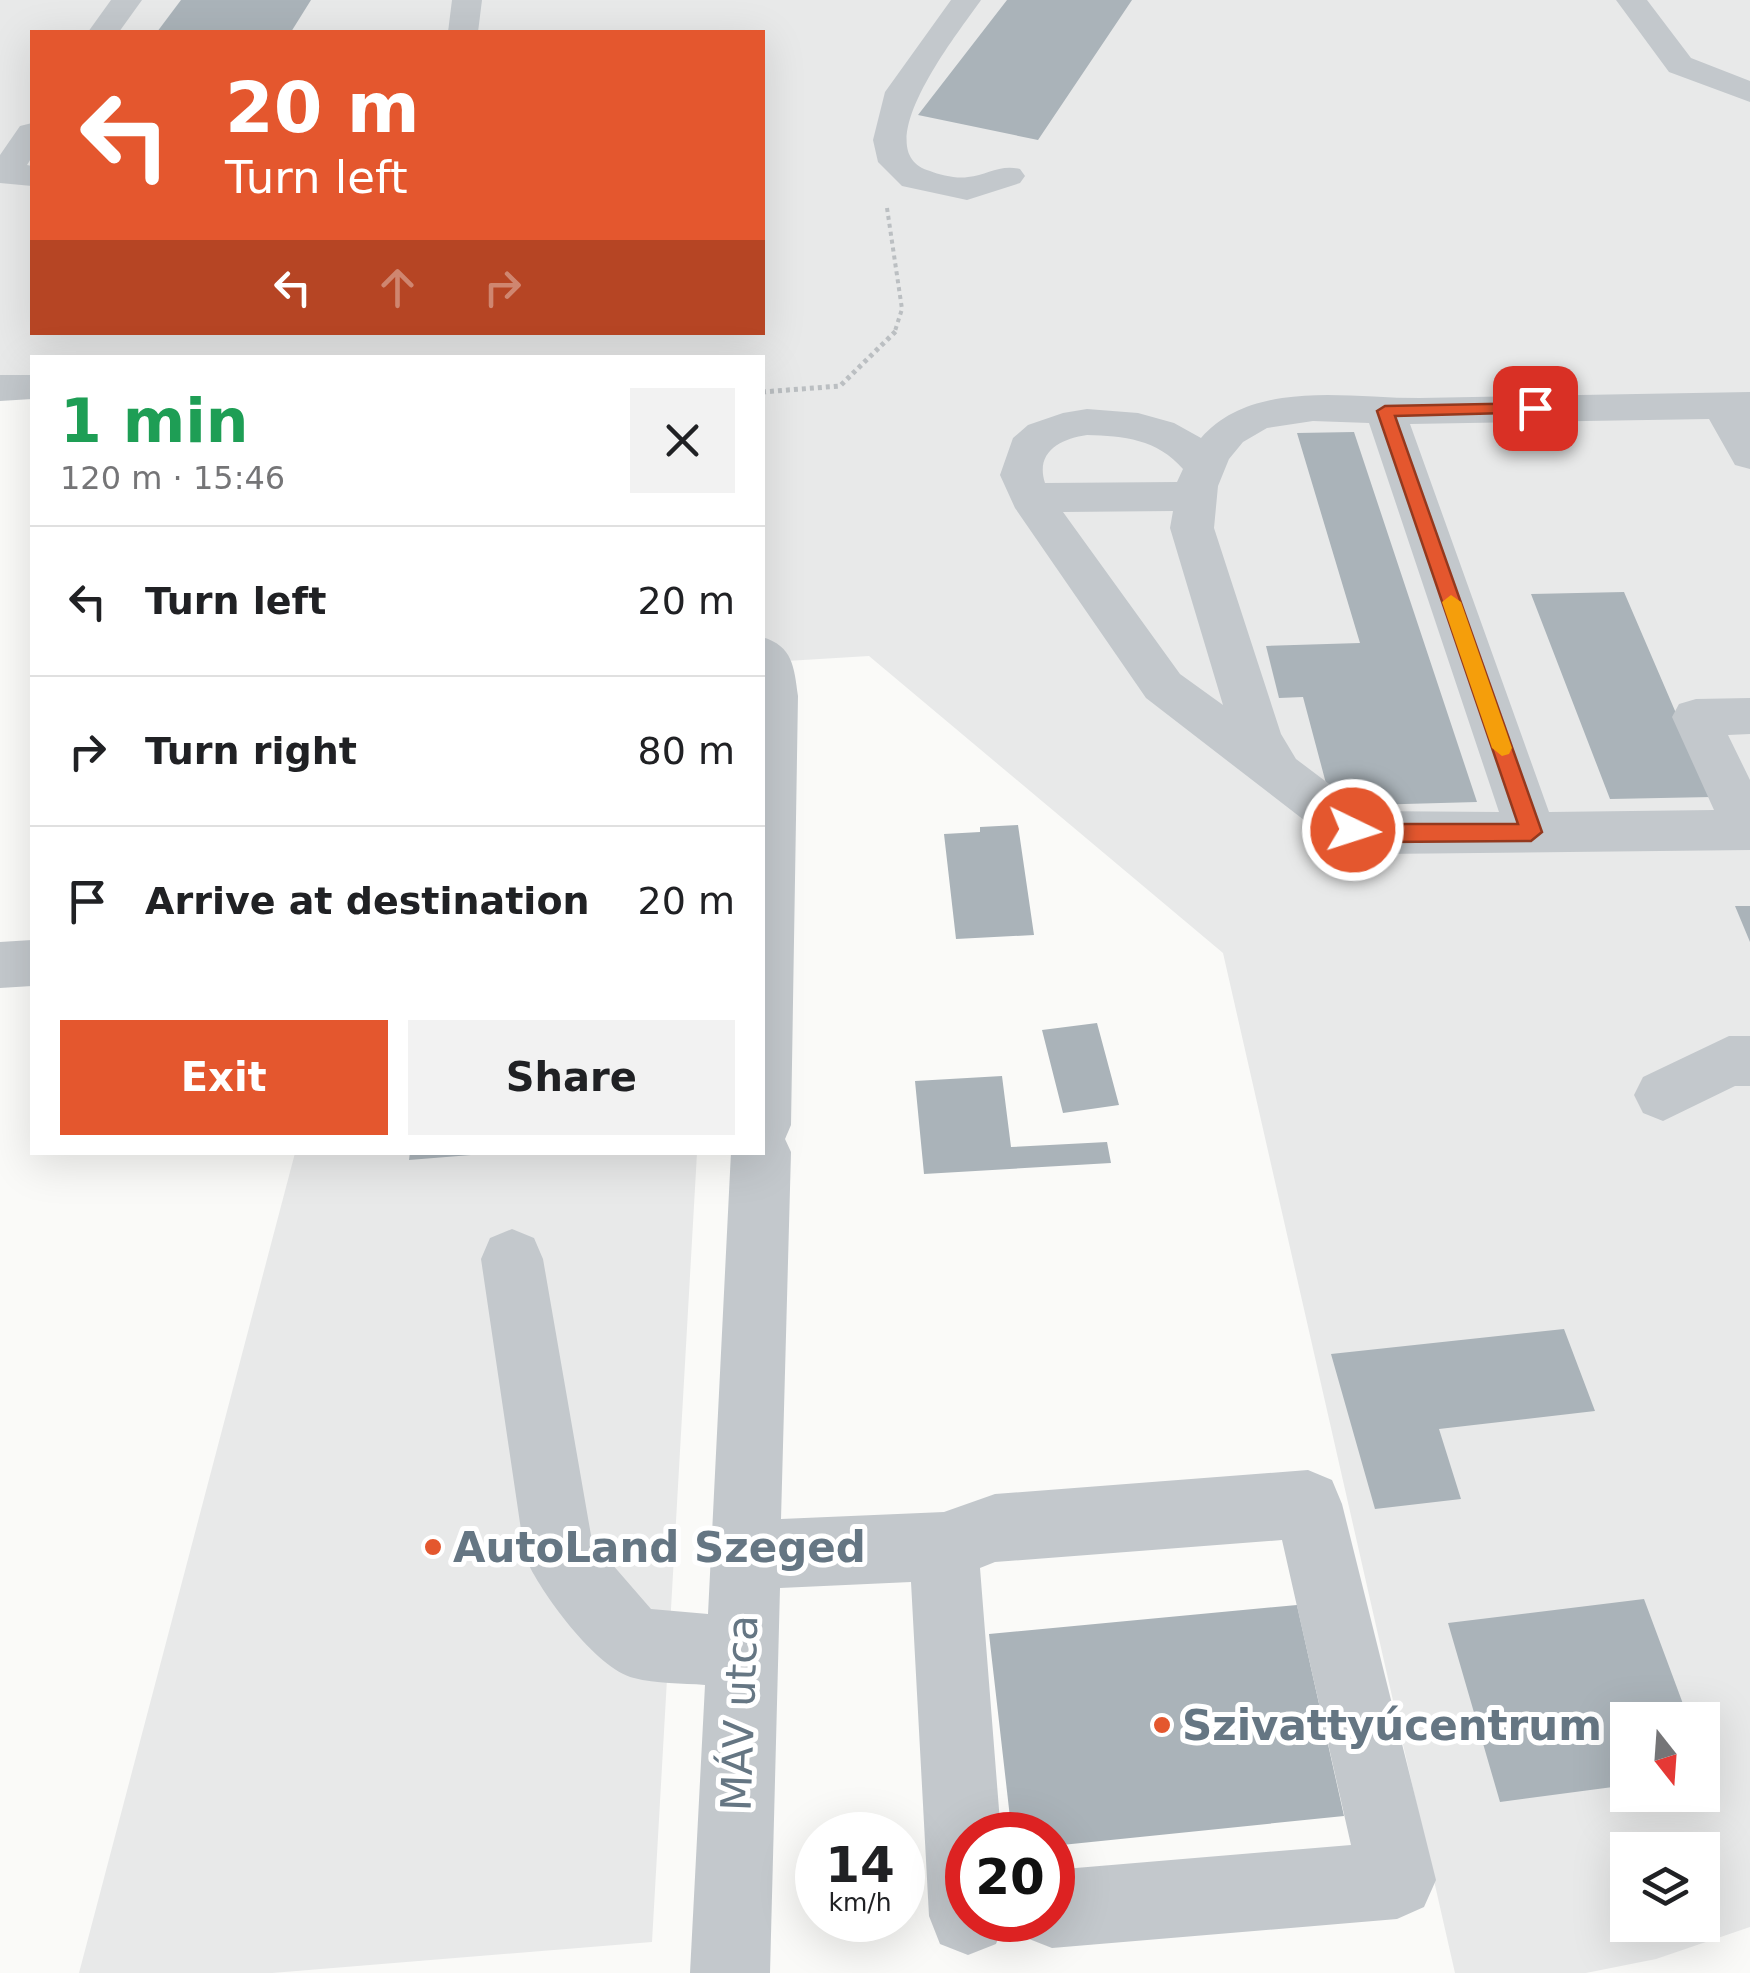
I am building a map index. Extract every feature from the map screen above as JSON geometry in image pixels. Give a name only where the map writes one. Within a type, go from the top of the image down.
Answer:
[{"type":"street","points":[[104,30],[127,0]]},
{"type":"street","points":[[464,30],[467,0]]},
{"type":"street","points":[[966,0],[902,92],[890,140],[895,162],[914,179],[967,189],[1008,176]]},
{"type":"street","points":[[1630,0],[1680,66],[1750,92]]},
{"type":"street","points":[[30,136],[4,174],[30,176]]},
{"type":"street","points":[[0,388],[30,387]]},
{"type":"street","points":[[1278,773],[1257,737],[1192,528],[1198,482],[1221,436],[1240,421],[1317,406],[1385,411],[1736,405],[1750,455]]},
{"type":"street","points":[[1385,411],[1531,832]]},
{"type":"street","points":[[1198,482],[1177,440],[1123,421],[1065,425],[1044,434],[1026,452],[1020,470],[1030,498],[1163,686],[1353,830],[1382,834],[1749,830],[1696,718],[1750,716]]},
{"type":"street","points":[[1030,498],[1198,482]]},
{"type":"street","points":[[765,657],[770,662],[774,696],[765,1006]]},
{"type":"street","points":[[0,964],[30,963]]},
{"type":"street","points":[[1663,1094],[1729,1061],[1750,1061]]},
{"type":"street","name":"MÁV utca","points":[[730,1973],[761,1155]]},
{"type":"street","points":[[512,1259],[560,1557],[634,1643],[742,1653]]},
{"type":"street","points":[[745,1556],[944,1546],[995,1528],[1308,1504],[1397,1880],[1075,1906]]},
{"type":"street","points":[[944,1546],[961,1812]]},
{"type":"path","points":[[765,392],[840,386],[896,332],[902,309],[884,192],[902,168]]},
{"type":"shaded area","points":[[0,0],[1750,0],[1750,1927],[1720,1937],[1720,1832],[1610,1832],[1610,1942],[1706,1942],[1656,1959],[1586,1973],[1455,1973],[1223,953],[869,656],[770,662],[765,657],[765,355],[30,355],[30,388],[0,389]]},
{"type":"shaded area","name":"AutoLand Szeged","points":[[294,1155],[697,1155],[652,1942],[272,1973],[79,1973]]},
{"type":"building","points":[[181,0],[311,0],[292,30],[158,30]]},
{"type":"building","points":[[1007,0],[1132,0],[1038,140],[918,115]]},
{"type":"building","points":[[1354,432],[1477,802],[1332,806],[1303,697],[1279,698],[1266,646],[1360,643],[1297,433]]},
{"type":"building","points":[[1624,592],[1712,797],[1610,799],[1531,594]]},
{"type":"building","points":[[1018,825],[1034,935],[956,939],[944,834]]},
{"type":"building","points":[[1735,906],[1750,906],[1750,942]]},
{"type":"building","points":[[1097,1023],[1119,1105],[1063,1113],[1042,1030]]},
{"type":"building","points":[[1002,1076],[1011,1147],[1107,1142],[1111,1163],[924,1174],[915,1081]]},
{"type":"building","points":[[410,1155],[471,1155],[409,1160]]},
{"type":"building","points":[[1564,1329],[1595,1411],[1439,1429],[1461,1499],[1375,1509],[1331,1354]]},
{"type":"building","points":[[1644,1599],[1682,1702],[1610,1702],[1610,1787],[1500,1802],[1448,1623]]},
{"type":"building","name":"Szivattyúcentrum","points":[[1297,1605],[1344,1816],[1075,1844],[1075,1812],[1009,1812],[989,1634]]},
{"type":"slow traffic","points":[[1451,602],[1502,748]]},
{"type":"place","name":"AutoLand Szeged","points":[[433,1547]]},
{"type":"place","name":"Szivattyúcentrum","points":[[1162,1725]]},
{"type":"route","points":[[1353,830],[1382,834],[1531,832],[1385,411],[1535,408]]}]
